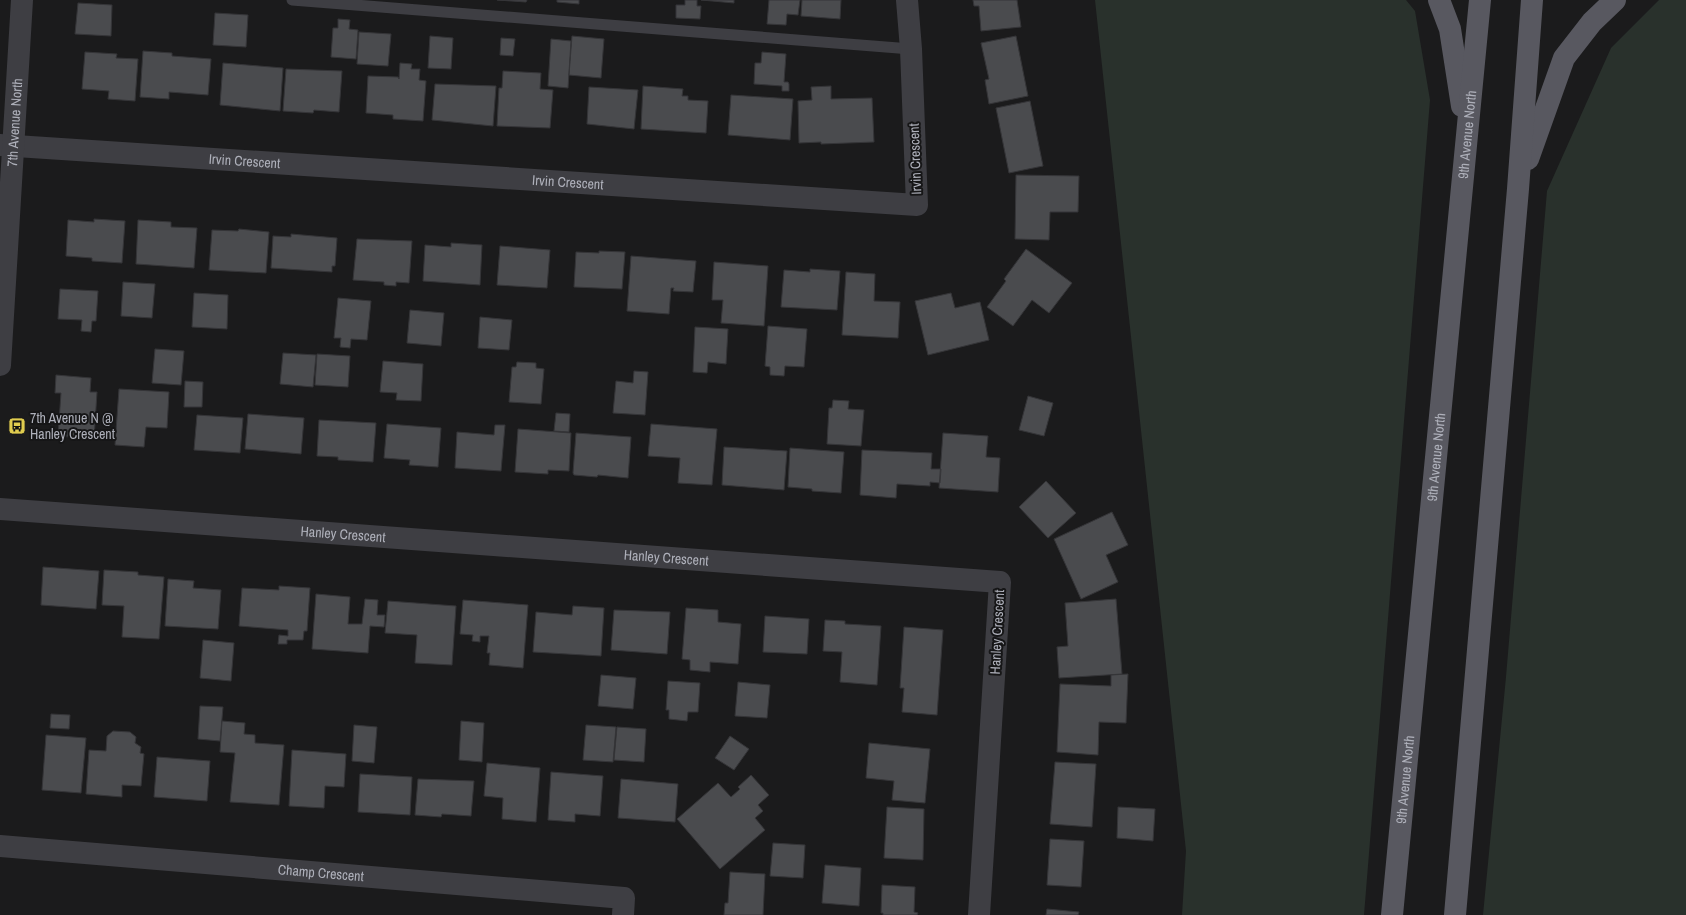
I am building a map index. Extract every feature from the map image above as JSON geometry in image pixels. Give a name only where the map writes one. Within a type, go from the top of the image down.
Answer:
[{"type":"main road","points":[[1439,0],[1450,29],[1466,136]]},
{"type":"main road","name":"9th Avenue North","points":[[1392,915],[1480,0]]},
{"type":"main road","points":[[1455,915],[1518,188],[1532,0]]},
{"type":"main road","points":[[1518,188],[1564,58],[1592,22],[1615,0]]},
{"type":"street","name":"7th Avenue North","points":[[0,365],[7,145],[22,0]]},
{"type":"street","name":"Irvin Crescent","points":[[7,145],[917,205],[911,49],[907,0]]},
{"type":"street","name":"Hanley Crescent","points":[[0,509],[1000,582],[979,915]]},
{"type":"street","name":"Champ Crescent","points":[[0,846],[624,898],[624,915]]},
{"type":"lane","points":[[292,0],[911,49]]},
{"type":"shaded area","points":[[1095,0],[1406,0],[1415,11],[1430,100],[1364,915],[1182,915],[1186,851]]},
{"type":"shaded area","points":[[1659,0],[1686,0],[1686,915],[1483,915],[1506,677],[1547,191],[1611,48]]},
{"type":"building","points":[[497,0],[527,0],[526,2]]},
{"type":"building","points":[[557,0],[579,0],[579,4],[557,2]]},
{"type":"building","points":[[685,0],[697,0],[697,6],[701,6],[700,19],[676,18],[676,5],[685,5]]},
{"type":"building","points":[[701,0],[734,0],[734,3]]},
{"type":"building","points":[[769,0],[800,0],[798,15],[787,14],[786,25],[767,24]]},
{"type":"building","points":[[802,0],[841,0],[840,19],[801,16]]},
{"type":"building","points":[[973,0],[1017,0],[1021,27],[981,31],[979,6],[974,6]]},
{"type":"building","points":[[78,3],[112,5],[111,36],[75,34]]},
{"type":"building","points":[[215,13],[248,15],[246,47],[213,45]]},
{"type":"building","points":[[338,19],[350,20],[349,29],[358,30],[356,59],[331,57],[333,28],[338,28]]},
{"type":"building","points":[[359,32],[391,34],[388,66],[357,64]]},
{"type":"building","points":[[430,36],[453,38],[451,69],[428,68]]},
{"type":"building","points":[[572,36],[604,39],[601,78],[569,75]]},
{"type":"building","points":[[1016,36],[1028,96],[989,104],[985,80],[989,79],[981,43]]},
{"type":"building","points":[[501,38],[515,39],[513,56],[500,55]]},
{"type":"building","points":[[551,39],[571,41],[568,88],[548,86]]},
{"type":"building","points":[[143,51],[172,53],[172,56],[211,59],[208,95],[169,92],[169,99],[140,97]]},
{"type":"building","points":[[85,52],[117,54],[116,58],[138,59],[135,101],[108,99],[109,91],[82,89]]},
{"type":"building","points":[[762,52],[786,54],[784,82],[788,82],[789,91],[782,91],[782,86],[754,84],[755,63],[761,63]]},
{"type":"building","points":[[223,63],[283,68],[280,111],[220,105]]},
{"type":"building","points":[[400,63],[412,64],[411,69],[420,69],[419,80],[426,81],[423,121],[393,119],[393,115],[366,113],[368,76],[398,77],[399,79]]},
{"type":"building","points":[[286,69],[342,71],[339,112],[314,110],[313,113],[283,111]]},
{"type":"building","points":[[503,71],[541,73],[540,89],[553,90],[550,128],[497,126],[499,88],[502,88]]},
{"type":"building","points":[[435,84],[496,86],[493,126],[432,120]]},
{"type":"building","points":[[643,86],[683,89],[682,96],[688,96],[688,100],[708,101],[706,133],[641,129]]},
{"type":"building","points":[[831,86],[831,99],[872,98],[874,142],[821,144],[821,142],[799,143],[798,101],[812,100],[811,87]]},
{"type":"building","points":[[589,87],[638,90],[634,129],[587,124]]},
{"type":"building","points":[[731,95],[793,99],[790,140],[728,135]]},
{"type":"building","points":[[1030,101],[1043,166],[1009,173],[996,108]]},
{"type":"building","points":[[1016,175],[1079,176],[1078,212],[1050,212],[1049,240],[1015,239]]},
{"type":"building","points":[[94,219],[125,221],[122,263],[92,261],[92,258],[66,256],[68,220],[94,222]]},
{"type":"building","points":[[138,220],[171,222],[171,227],[197,228],[194,268],[136,264]]},
{"type":"building","points":[[239,229],[269,232],[266,273],[209,270],[212,230],[238,231]]},
{"type":"building","points":[[291,234],[337,238],[335,266],[332,266],[332,272],[271,268],[273,236],[291,237]]},
{"type":"building","points":[[357,239],[412,241],[409,283],[396,282],[396,286],[384,285],[384,282],[353,280]]},
{"type":"building","points":[[451,243],[482,245],[480,285],[423,281],[425,245],[451,247]]},
{"type":"building","points":[[500,246],[550,250],[547,288],[497,285]]},
{"type":"building","points":[[1026,249],[1072,283],[1049,313],[1032,300],[1013,326],[987,307],[1006,281],[1004,279]]},
{"type":"building","points":[[599,251],[625,252],[622,289],[574,287],[576,252],[599,253]]},
{"type":"building","points":[[631,256],[696,261],[693,292],[673,291],[674,288],[671,288],[669,314],[627,311]]},
{"type":"building","points":[[714,262],[768,266],[764,326],[721,323],[723,300],[712,300]]},
{"type":"building","points":[[810,269],[840,271],[837,310],[781,307],[784,270],[810,272]]},
{"type":"building","points":[[846,272],[875,274],[874,301],[900,302],[898,338],[842,335]]},
{"type":"building","points":[[123,282],[155,284],[152,318],[121,316]]},
{"type":"building","points":[[60,289],[98,291],[96,321],[92,321],[91,332],[81,331],[82,320],[58,319]]},
{"type":"building","points":[[194,293],[228,295],[227,329],[192,327]]},
{"type":"building","points":[[951,293],[955,308],[980,302],[989,340],[928,355],[915,301]]},
{"type":"building","points":[[338,298],[371,301],[367,340],[351,339],[350,348],[340,347],[341,338],[334,338]]},
{"type":"building","points":[[410,310],[444,313],[441,346],[407,343]]},
{"type":"building","points":[[480,317],[512,320],[509,350],[478,348]]},
{"type":"building","points":[[768,326],[807,329],[804,367],[785,366],[784,376],[770,375],[770,367],[765,366]]},
{"type":"building","points":[[695,327],[728,329],[726,364],[708,362],[707,373],[693,372]]},
{"type":"building","points":[[155,349],[184,351],[181,385],[152,383]]},
{"type":"building","points":[[283,353],[316,355],[313,387],[280,384]]},
{"type":"building","points":[[317,354],[350,356],[348,387],[315,385]]},
{"type":"building","points":[[383,361],[423,364],[421,401],[396,400],[397,393],[380,392]]},
{"type":"building","points":[[517,362],[536,363],[536,368],[544,369],[541,404],[509,402],[512,367],[516,367]]},
{"type":"building","points":[[634,371],[648,372],[645,415],[613,413],[616,381],[633,383]]},
{"type":"building","points":[[56,375],[91,378],[90,392],[97,392],[94,439],[58,436],[61,393],[55,393]]},
{"type":"building","points":[[185,381],[203,382],[202,407],[184,407]]},
{"type":"building","points":[[119,389],[169,392],[167,428],[146,427],[144,447],[115,445]]},
{"type":"building","points":[[1028,396],[1053,403],[1044,436],[1019,430]]},
{"type":"building","points":[[833,400],[849,401],[848,409],[864,410],[861,446],[827,444],[829,408],[832,408]]},
{"type":"building","points":[[556,413],[570,414],[569,432],[554,431]]},
{"type":"building","points":[[248,414],[304,418],[301,454],[245,449]]},
{"type":"building","points":[[197,415],[243,418],[240,453],[194,450]]},
{"type":"building","points":[[319,420],[376,423],[373,462],[338,460],[338,457],[317,456]]},
{"type":"building","points":[[387,424],[441,428],[438,467],[409,465],[410,460],[384,458]]},
{"type":"building","points":[[651,424],[717,429],[712,485],[678,483],[680,458],[648,456]]},
{"type":"building","points":[[495,425],[505,425],[501,471],[455,468],[457,432],[494,435]]},
{"type":"building","points":[[518,429],[571,433],[569,471],[548,470],[548,474],[515,472]]},
{"type":"building","points":[[576,433],[631,437],[628,478],[598,475],[597,477],[574,475]]},
{"type":"building","points":[[943,433],[988,436],[986,457],[1000,458],[998,492],[939,488]]},
{"type":"building","points":[[724,447],[787,451],[784,490],[722,485]]},
{"type":"building","points":[[790,448],[844,452],[841,493],[812,491],[812,489],[788,487]]},
{"type":"building","points":[[862,450],[932,453],[931,469],[941,469],[940,483],[930,482],[930,486],[897,484],[896,498],[860,495]]},
{"type":"building","points":[[1046,481],[1076,513],[1048,538],[1019,507]]},
{"type":"building","points":[[1112,512],[1128,545],[1106,555],[1118,582],[1081,599],[1054,539]]},
{"type":"building","points":[[43,567],[99,571],[96,609],[41,605]]},
{"type":"building","points":[[104,570],[138,572],[138,575],[164,577],[159,639],[122,637],[124,606],[102,605]]},
{"type":"building","points":[[168,579],[194,581],[193,588],[221,590],[218,629],[165,626]]},
{"type":"building","points":[[279,586],[310,588],[307,631],[304,631],[303,640],[287,640],[287,644],[278,644],[279,635],[288,636],[288,630],[239,626],[242,588],[279,590]]},
{"type":"building","points":[[316,594],[350,597],[348,624],[362,624],[365,599],[378,600],[377,615],[385,615],[384,627],[370,626],[368,653],[312,649]]},
{"type":"building","points":[[1116,599],[1122,674],[1059,678],[1057,647],[1068,646],[1065,603]]},
{"type":"building","points":[[463,600],[528,605],[523,668],[489,665],[490,653],[487,653],[489,636],[480,636],[480,642],[472,641],[473,635],[460,634]]},
{"type":"building","points":[[388,601],[456,606],[452,665],[415,663],[417,635],[385,633]]},
{"type":"building","points":[[573,606],[604,608],[601,656],[533,652],[536,612],[572,615]]},
{"type":"building","points":[[686,608],[718,610],[718,622],[741,624],[738,664],[710,662],[710,672],[690,670],[690,660],[682,659]]},
{"type":"building","points":[[614,610],[670,612],[667,654],[611,650]]},
{"type":"building","points":[[765,616],[809,619],[807,654],[763,652]]},
{"type":"building","points":[[825,620],[845,621],[845,624],[881,626],[877,685],[840,682],[842,652],[823,651]]},
{"type":"building","points":[[904,627],[943,630],[937,715],[902,712],[904,688],[900,688]]},
{"type":"building","points":[[203,640],[234,643],[231,681],[200,678]]},
{"type":"building","points":[[1128,674],[1126,723],[1099,722],[1098,755],[1057,752],[1060,684],[1111,686],[1111,675]]},
{"type":"building","points":[[601,675],[636,678],[633,709],[598,706]]},
{"type":"building","points":[[668,681],[700,683],[698,712],[688,712],[687,721],[669,719],[669,710],[666,710]]},
{"type":"building","points":[[738,682],[770,685],[767,718],[735,716]]},
{"type":"building","points":[[200,706],[223,707],[220,741],[198,739]]},
{"type":"building","points":[[51,714],[70,715],[69,729],[50,728]]},
{"type":"building","points":[[222,721],[245,723],[244,734],[255,735],[255,743],[284,745],[279,805],[230,802],[235,753],[220,752]]},
{"type":"building","points":[[461,721],[484,723],[482,762],[459,760]]},
{"type":"building","points":[[354,725],[377,727],[374,763],[352,761]]},
{"type":"building","points":[[586,725],[616,727],[613,762],[583,760]]},
{"type":"building","points":[[617,727],[646,729],[644,762],[614,760]]},
{"type":"building","points":[[113,731],[130,732],[136,737],[135,743],[141,747],[140,753],[144,754],[141,786],[122,785],[122,797],[86,794],[89,750],[106,751],[107,736]]},
{"type":"building","points":[[46,735],[86,738],[81,793],[42,790]]},
{"type":"building","points":[[730,736],[749,749],[734,770],[715,758]]},
{"type":"building","points":[[869,743],[930,749],[925,803],[892,800],[894,781],[866,778]]},
{"type":"building","points":[[292,750],[346,754],[344,787],[325,786],[324,808],[289,806]]},
{"type":"building","points":[[157,757],[210,761],[207,801],[154,797]]},
{"type":"building","points":[[1055,762],[1096,764],[1092,827],[1050,824]]},
{"type":"building","points":[[487,763],[540,768],[536,822],[502,819],[503,798],[484,796]]},
{"type":"building","points":[[551,772],[603,776],[600,816],[575,814],[575,822],[548,820]]},
{"type":"building","points":[[360,774],[412,777],[410,815],[358,812]]},
{"type":"building","points":[[751,775],[769,795],[758,805],[763,811],[755,818],[765,830],[720,869],[677,819],[718,783],[731,797],[740,789],[738,787]]},
{"type":"building","points":[[418,779],[474,781],[471,816],[442,814],[441,817],[415,815]]},
{"type":"building","points":[[621,779],[678,784],[675,822],[618,818]]},
{"type":"building","points":[[887,807],[924,809],[923,860],[884,858]]},
{"type":"building","points":[[1118,807],[1155,809],[1153,841],[1117,838]]},
{"type":"building","points":[[1050,839],[1084,841],[1081,887],[1047,885]]},
{"type":"building","points":[[773,843],[805,845],[803,878],[770,876]]},
{"type":"building","points":[[825,865],[861,868],[859,906],[822,903]]},
{"type":"building","points":[[730,872],[765,874],[763,915],[724,915],[725,903],[728,903]]},
{"type":"building","points":[[882,885],[915,887],[914,912],[918,913],[917,915],[883,915],[883,913],[881,913]]},
{"type":"building","points":[[1047,909],[1079,912],[1078,915],[1046,915]]},
{"type":"place","name":"7th Avenue N @ Hanley Crescent","points":[[17,426]]}]
